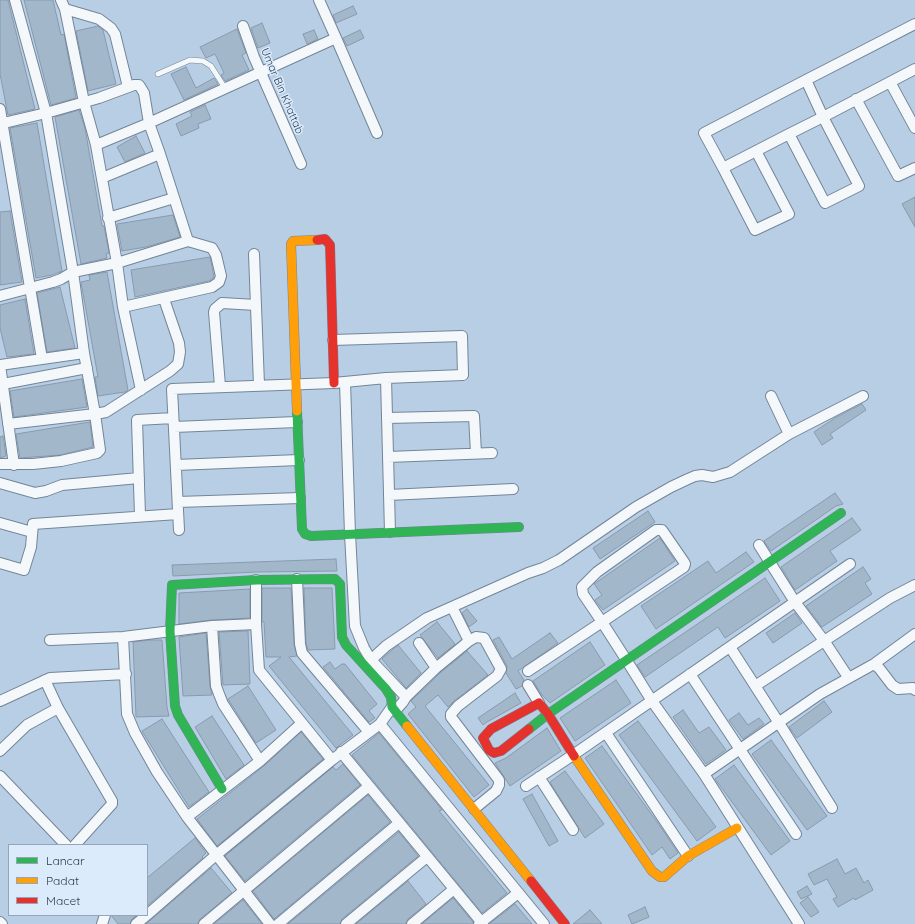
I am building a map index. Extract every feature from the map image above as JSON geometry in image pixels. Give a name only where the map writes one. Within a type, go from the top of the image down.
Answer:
[{"type":"street","points":[[0,464],[14,465],[61,461],[97,453],[100,450],[73,272],[46,113],[16,0]]},
{"type":"street","points":[[319,0],[377,133]]},
{"type":"street","points":[[63,4],[100,19],[111,28],[115,34],[128,87]]},
{"type":"street","points":[[63,4],[84,102],[96,146],[117,263],[123,307],[141,390]]},
{"type":"street","points":[[756,151],[789,214],[755,230],[704,133],[915,24]]},
{"type":"street","name":"Umar Bin Khattab","points":[[243,26],[261,72],[301,164]]},
{"type":"street","points":[[96,146],[336,38]]},
{"type":"street","points":[[722,168],[915,69]]},
{"type":"street","points":[[789,134],[826,203],[860,186],[823,117],[806,80]]},
{"type":"street","points":[[890,82],[915,128]]},
{"type":"street","points":[[2,123],[46,113],[99,98],[134,85],[139,85],[144,93],[149,123],[188,241]]},
{"type":"street","points":[[856,99],[898,176],[915,168]]},
{"type":"street","points":[[0,109],[42,359]]},
{"type":"street","points":[[102,178],[160,154]]},
{"type":"street","points":[[108,218],[174,198]]},
{"type":"street","points":[[334,383],[330,245],[326,240],[322,239],[293,241],[291,244],[300,498],[302,528],[305,534],[310,536],[519,527]]},
{"type":"street","points":[[0,296],[61,279],[73,272],[117,263],[188,241],[194,244],[208,246],[214,252],[220,269],[221,279],[216,285],[164,299],[123,307]]},
{"type":"street","points":[[254,254],[259,384]]},
{"type":"street","points":[[8,424],[106,412],[170,371],[178,364],[179,343],[164,299]]},
{"type":"street","points":[[220,386],[215,309],[222,303],[256,305]]},
{"type":"street","points":[[179,530],[172,389],[259,384],[334,383],[386,378],[463,375],[462,336],[333,340]]},
{"type":"street","points":[[14,465],[0,365],[84,352]]},
{"type":"street","points":[[3,384],[87,368]]},
{"type":"street","points":[[386,378],[390,532]]},
{"type":"street","points":[[345,382],[350,534],[355,626],[364,648],[372,660],[406,696]]},
{"type":"street","points":[[771,396],[789,434]]},
{"type":"street","points":[[372,660],[386,646],[421,622],[559,560],[636,507],[688,479],[702,475],[713,477],[730,472],[789,434],[863,396]]},
{"type":"street","points":[[387,418],[474,416],[476,453]]},
{"type":"street","points":[[140,516],[137,420],[174,422],[297,422]]},
{"type":"street","points":[[388,457],[492,453]]},
{"type":"street","points":[[176,465],[299,460]]},
{"type":"street","points":[[0,482],[35,493],[46,492],[62,485],[139,478]]},
{"type":"street","points":[[389,495],[513,489]]},
{"type":"street","points":[[178,502],[300,498]]},
{"type":"street","points":[[0,563],[24,570],[31,547],[33,524],[178,514]]},
{"type":"street","points":[[539,703],[491,729],[484,738],[489,750],[494,753],[501,751],[548,714],[841,514]]},
{"type":"street","points":[[0,523],[32,532]]},
{"type":"street","points":[[528,671],[602,622],[684,567],[684,562],[662,530],[656,530],[593,576],[582,587],[582,594],[602,622],[652,701],[704,774],[799,924]]},
{"type":"street","points":[[759,545],[795,602],[848,677]]},
{"type":"street","points":[[526,786],[606,733],[850,564]]},
{"type":"street","points":[[297,579],[300,644],[302,653],[369,732]]},
{"type":"street","points":[[222,789],[178,715],[175,706],[170,631],[170,589],[172,585],[256,580],[335,579],[340,584],[342,637],[346,645],[386,689],[391,697],[393,709],[565,924]]},
{"type":"street","points":[[256,580],[256,624],[259,670],[332,760]]},
{"type":"street","points":[[755,686],[890,598],[915,585]]},
{"type":"street","points":[[452,607],[469,641]]},
{"type":"street","points":[[50,640],[123,637],[212,626],[256,624]]},
{"type":"street","points":[[212,626],[216,686],[223,704],[260,761]]},
{"type":"street","points":[[704,774],[820,694],[848,677],[874,664],[915,634]]},
{"type":"street","points":[[123,637],[128,714],[130,723],[157,772],[187,817],[270,924]]},
{"type":"street","points":[[148,914],[216,855],[341,752],[380,724],[406,696],[436,668],[476,637],[484,638],[501,669],[497,676],[458,706],[451,714],[451,718],[499,780],[499,786],[496,791],[474,809]]},
{"type":"street","points":[[420,643],[436,668]]},
{"type":"street","points":[[730,647],[832,808]]},
{"type":"street","points":[[874,664],[892,685],[898,689],[914,688]]},
{"type":"street","points":[[0,701],[50,678],[126,674]]},
{"type":"street","points":[[690,674],[796,834]]},
{"type":"street","points":[[45,680],[58,708],[112,801],[111,806],[76,844]]},
{"type":"street","points":[[528,685],[573,755],[656,875],[664,877],[688,856],[738,828]]},
{"type":"street","points":[[0,751],[27,725],[58,708]]},
{"type":"street","points":[[187,817],[260,761],[302,723]]},
{"type":"street","points":[[380,724],[544,924]]},
{"type":"street","points":[[606,733],[688,856]]},
{"type":"street","points":[[341,752],[481,923],[518,892]]},
{"type":"street","points":[[0,776],[65,844]]},
{"type":"street","points":[[539,777],[572,830]]},
{"type":"street","points":[[204,924],[369,786]]},
{"type":"street","points":[[278,924],[399,823]]},
{"type":"street","points":[[346,924],[427,857]]},
{"type":"street","points":[[412,924],[454,889]]},
{"type":"street","points":[[136,924],[146,916]]},
{"type":"lane","points":[[158,74],[190,60],[203,61],[211,66],[225,88]]},
{"type":"building","points":[[0,0],[8,0],[35,109],[8,115],[0,74]]},
{"type":"building","points":[[24,0],[53,0],[61,35],[64,34],[76,98],[51,105]]},
{"type":"building","points":[[353,6],[357,14],[336,23],[333,15]]},
{"type":"building","points":[[262,23],[270,43],[258,48],[251,28]]},
{"type":"building","points":[[98,26],[103,30],[116,84],[88,91],[76,31]]},
{"type":"building","points":[[237,29],[246,53],[242,55],[249,70],[225,81],[221,75],[224,73],[215,54],[206,58],[200,47]]},
{"type":"building","points":[[314,30],[318,39],[307,44],[303,34]]},
{"type":"building","points":[[360,30],[364,38],[347,46],[343,38]]},
{"type":"building","points":[[186,67],[196,88],[214,78],[218,84],[184,100],[171,74]]},
{"type":"building","points":[[205,105],[211,119],[198,124],[199,128],[181,136],[176,124],[192,116],[190,112]]},
{"type":"building","points":[[79,110],[85,128],[102,226],[104,226],[109,253],[106,254],[107,258],[81,264],[55,117]]},
{"type":"building","points":[[37,123],[62,271],[52,275],[36,278],[10,128]]},
{"type":"building","points":[[136,136],[145,153],[125,162],[117,147]]},
{"type":"building","points":[[915,197],[915,227],[902,204]]},
{"type":"building","points":[[10,211],[22,282],[0,285],[0,212]]},
{"type":"building","points":[[173,215],[180,237],[146,247],[122,251],[117,224]]},
{"type":"building","points":[[210,257],[214,277],[209,281],[135,297],[131,270]]},
{"type":"building","points":[[107,272],[128,390],[125,392],[98,396],[95,377],[98,377],[81,282],[90,280],[89,275]]},
{"type":"building","points":[[60,287],[75,348],[47,352],[37,293]]},
{"type":"building","points":[[25,299],[34,354],[7,357],[0,328],[0,305]]},
{"type":"building","points":[[82,379],[87,407],[14,417],[10,391]]},
{"type":"building","points":[[862,404],[866,410],[830,434],[833,438],[822,445],[814,432],[835,418]]},
{"type":"building","points":[[90,422],[93,447],[60,455],[20,458],[16,434]]},
{"type":"building","points":[[3,436],[6,456],[0,458],[0,437]]},
{"type":"building","points":[[835,493],[843,504],[836,506],[771,551],[764,541]]},
{"type":"building","points":[[648,511],[655,522],[600,559],[593,548]]},
{"type":"building","points":[[852,518],[861,530],[830,551],[837,561],[795,590],[781,567]]},
{"type":"building","points":[[660,538],[675,561],[603,610],[595,600],[602,595],[594,584]]},
{"type":"building","points":[[746,552],[754,562],[656,629],[641,606],[708,561],[716,573]]},
{"type":"building","points":[[336,559],[337,571],[256,572],[173,576],[172,565]]},
{"type":"building","points":[[863,567],[871,579],[865,583],[872,594],[822,627],[806,606]]},
{"type":"building","points":[[765,578],[780,601],[725,638],[718,627],[645,677],[637,665]]},
{"type":"building","points":[[262,588],[291,588],[294,644],[297,656],[289,657],[353,735],[336,748],[269,666],[281,657],[266,657],[264,622],[262,622]]},
{"type":"building","points":[[304,588],[332,588],[335,649],[308,650],[306,643]]},
{"type":"building","points":[[250,589],[250,618],[211,620],[179,624],[179,593]]},
{"type":"building","points":[[467,609],[477,621],[469,627],[462,613]]},
{"type":"building","points":[[795,613],[802,623],[773,643],[766,633]]},
{"type":"building","points":[[437,622],[455,644],[438,658],[420,635]]},
{"type":"building","points":[[248,631],[250,684],[223,685],[219,632]]},
{"type":"building","points":[[206,633],[212,695],[183,696],[179,637]]},
{"type":"building","points":[[550,633],[558,643],[518,671],[524,680],[522,686],[516,689],[506,673],[507,666],[493,640],[499,637],[512,659]]},
{"type":"building","points":[[162,640],[169,716],[136,717],[133,642]]},
{"type":"building","points":[[590,642],[605,665],[550,703],[542,695],[533,681]]},
{"type":"building","points":[[398,645],[421,673],[406,688],[382,659]]},
{"type":"building","points":[[467,651],[488,675],[448,707],[438,695],[425,706],[489,785],[474,797],[408,714],[416,707],[411,701],[440,673]]},
{"type":"building","points":[[330,662],[335,669],[342,664],[345,664],[377,704],[369,711],[375,718],[369,722],[323,667]]},
{"type":"building","points":[[616,680],[631,703],[575,741],[560,718]]},
{"type":"building","points":[[248,686],[276,730],[256,743],[228,699]]},
{"type":"building","points":[[515,693],[521,703],[483,725],[478,718]]},
{"type":"building","points":[[824,701],[832,712],[797,738],[789,727]]},
{"type":"building","points":[[683,710],[699,733],[709,727],[726,750],[706,764],[673,717]]},
{"type":"building","points":[[739,713],[748,725],[759,718],[764,724],[743,739],[729,720]]},
{"type":"building","points":[[212,716],[244,765],[226,779],[195,727]]},
{"type":"building","points":[[162,719],[209,792],[189,807],[142,731]]},
{"type":"building","points":[[638,721],[716,827],[697,841],[619,735]]},
{"type":"building","points":[[547,728],[561,751],[510,786],[495,763],[506,758]]},
{"type":"building","points":[[301,732],[323,759],[217,846],[197,819],[264,766]]},
{"type":"building","points":[[379,733],[442,810],[439,811],[507,893],[482,913],[352,755]]},
{"type":"building","points":[[771,740],[827,816],[807,830],[752,754]]},
{"type":"building","points":[[602,746],[678,853],[670,859],[662,847],[652,855],[585,758]]},
{"type":"building","points":[[343,764],[360,785],[245,881],[225,856],[333,767],[336,770]]},
{"type":"building","points":[[734,765],[790,841],[771,855],[715,779]]},
{"type":"building","points":[[565,771],[604,824],[585,838],[550,782]]},
{"type":"building","points":[[532,794],[558,841],[549,846],[523,799]]},
{"type":"building","points":[[368,795],[390,822],[274,919],[253,891]]},
{"type":"building","points":[[399,832],[418,856],[342,919],[340,924],[288,924]]},
{"type":"building","points":[[195,838],[206,853],[202,857],[203,858],[148,905],[148,877]]},
{"type":"building","points":[[837,859],[845,874],[856,868],[864,883],[868,880],[873,890],[838,907],[833,899],[837,897],[827,879],[814,885],[808,874]]},
{"type":"building","points":[[211,868],[232,893],[200,919],[198,924],[146,924]]},
{"type":"building","points":[[408,881],[426,904],[408,919],[406,924],[356,924]]},
{"type":"building","points":[[807,886],[812,894],[801,899],[797,892]]},
{"type":"building","points":[[808,897],[819,912],[811,917],[800,903]]},
{"type":"building","points":[[453,898],[473,922],[473,924],[422,924]]},
{"type":"building","points":[[243,900],[262,924],[214,924]]},
{"type":"building","points":[[515,904],[532,924],[489,924]]},
{"type":"building","points":[[645,907],[649,917],[632,924],[628,915]]},
{"type":"building","points":[[590,910],[602,924],[573,924]]},
{"type":"building","points":[[112,916],[136,916],[132,919],[130,924],[118,924]]},
{"type":"traffic: fast","points":[[297,411],[302,529],[305,534],[311,536],[519,527]]},
{"type":"traffic: fast","points":[[529,729],[548,714],[841,513]]},
{"type":"traffic: fast","points":[[222,789],[178,715],[175,706],[170,631],[172,585],[256,580],[335,579],[340,584],[342,637],[346,645],[386,689],[391,697],[392,707],[407,726]]},
{"type":"traffic: slow","points":[[297,411],[291,244],[293,241],[317,240]]},
{"type":"traffic: slow","points":[[407,726],[531,881]]},
{"type":"traffic: slow","points":[[574,756],[652,871],[660,877],[664,877],[688,856],[737,828]]},
{"type":"traffic: jam","points":[[317,240],[325,239],[330,245],[334,383]]},
{"type":"traffic: jam","points":[[529,729],[501,751],[494,753],[489,750],[483,738],[491,729],[539,703],[548,714],[574,756]]},
{"type":"traffic: jam","points":[[531,881],[565,924]]}]
